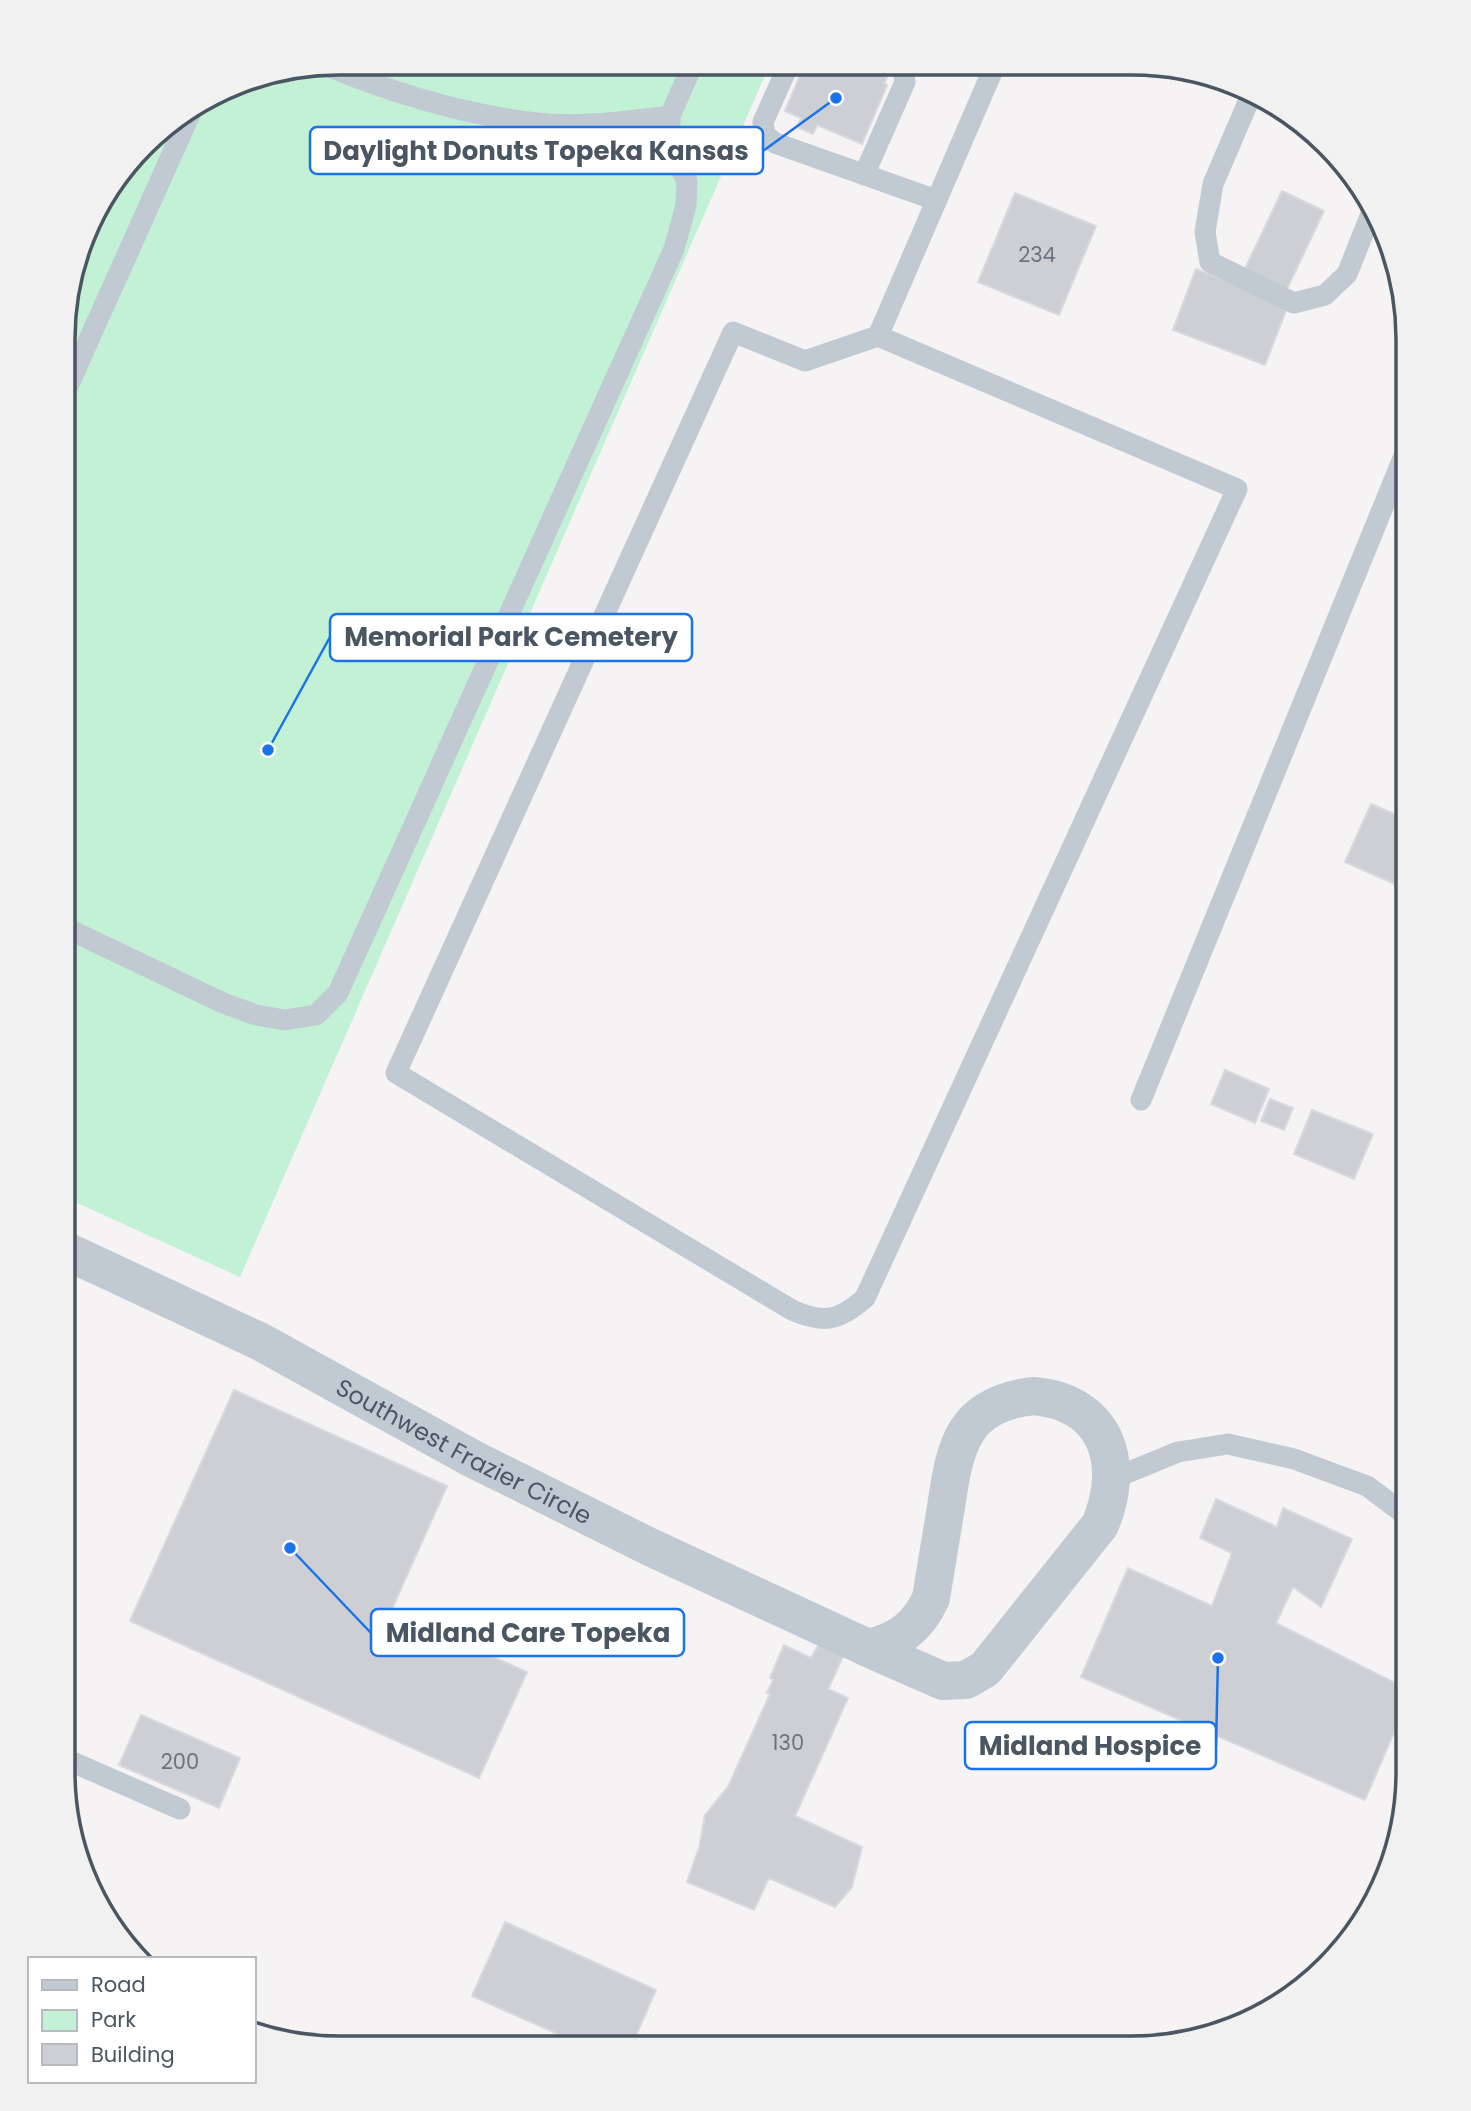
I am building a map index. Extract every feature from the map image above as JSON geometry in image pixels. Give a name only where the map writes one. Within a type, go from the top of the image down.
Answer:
[{"type":"street","name":"Southwest Frazier Circle","points":[[75,1255],[259,1341],[473,1459],[638,1541],[868,1648],[943,1681],[966,1680],[985,1669],[1100,1525],[1109,1504],[1112,1479],[1109,1453],[1099,1428],[1092,1419],[1066,1402],[1034,1396],[1010,1400],[987,1410],[967,1429],[953,1459],[931,1598],[923,1616],[903,1636],[887,1644],[868,1648]]},
{"type":"lane","points":[[349,75],[444,105],[537,123],[602,123],[670,116]]},
{"type":"lane","points":[[75,933],[223,1003],[256,1015],[285,1020],[316,1015],[338,993],[674,249],[687,205],[687,181],[670,150],[670,116],[689,75]]},
{"type":"lane","points":[[784,75],[763,122],[765,135],[775,143],[936,200]]},
{"type":"lane","points":[[864,175],[905,82],[904,75]]},
{"type":"lane","points":[[878,336],[1237,489],[865,1298],[849,1312],[830,1319],[811,1319],[396,1073],[733,332],[805,361],[878,336],[991,75]]},
{"type":"lane","points":[[1248,102],[1213,184],[1205,232],[1210,262],[1294,303],[1325,295],[1348,274],[1368,222]]},
{"type":"lane","points":[[75,371],[185,126]]},
{"type":"lane","points":[[1141,1100],[1396,475]]},
{"type":"lane","points":[[1112,1479],[1178,1452],[1228,1444],[1294,1459],[1367,1486],[1396,1507]]},
{"type":"lane","points":[[75,1763],[180,1809]]},
{"type":"green space","points":[[339,75],[765,75],[240,1277],[75,1202],[75,339],[80,288],[95,238],[130,179],[165,141],[223,102],[271,84]]},
{"type":"building","points":[[800,75],[888,75],[884,84],[887,85],[862,144],[817,125],[813,134],[797,127],[801,118],[785,111]]},
{"type":"building","points":[[1282,191],[1324,211],[1286,291],[1244,271]]},
{"type":"building","points":[[1015,193],[1096,226],[1059,315],[978,282]]},
{"type":"building","points":[[1196,269],[1288,305],[1265,365],[1173,330]]},
{"type":"building","points":[[1371,804],[1396,815],[1396,885],[1345,862]]},
{"type":"building","points":[[1225,1070],[1269,1089],[1255,1123],[1211,1104]]},
{"type":"building","points":[[1270,1099],[1293,1108],[1284,1130],[1261,1121]]},
{"type":"building","points":[[1312,1110],[1373,1134],[1354,1179],[1294,1154]]},
{"type":"building","points":[[234,1390],[447,1486],[391,1611],[527,1672],[479,1778],[130,1621]]},
{"type":"building","points":[[1216,1499],[1277,1527],[1283,1508],[1352,1539],[1321,1607],[1293,1587],[1276,1623],[1396,1683],[1396,1728],[1365,1800],[1081,1677],[1128,1568],[1212,1606],[1232,1553],[1200,1538]]},
{"type":"building","points":[[820,1643],[844,1654],[828,1689],[848,1698],[795,1816],[862,1847],[852,1887],[835,1907],[769,1878],[754,1910],[687,1882],[699,1848],[705,1815],[728,1787],[770,1694],[767,1693],[773,1680],[770,1678],[784,1645],[811,1658]]},
{"type":"building","points":[[141,1715],[240,1758],[219,1808],[119,1765]]},
{"type":"building","points":[[505,1922],[656,1990],[636,2036],[562,2036],[472,1996]]},
{"type":"place","name":"Daylight Donuts Topeka Kansas","points":[[836,98]]},
{"type":"place","name":"Memorial Park Cemetery","points":[[268,750]]},
{"type":"place","name":"Midland Care Topeka","points":[[290,1548]]},
{"type":"place","name":"Midland Hospice","points":[[1218,1658]]}]
